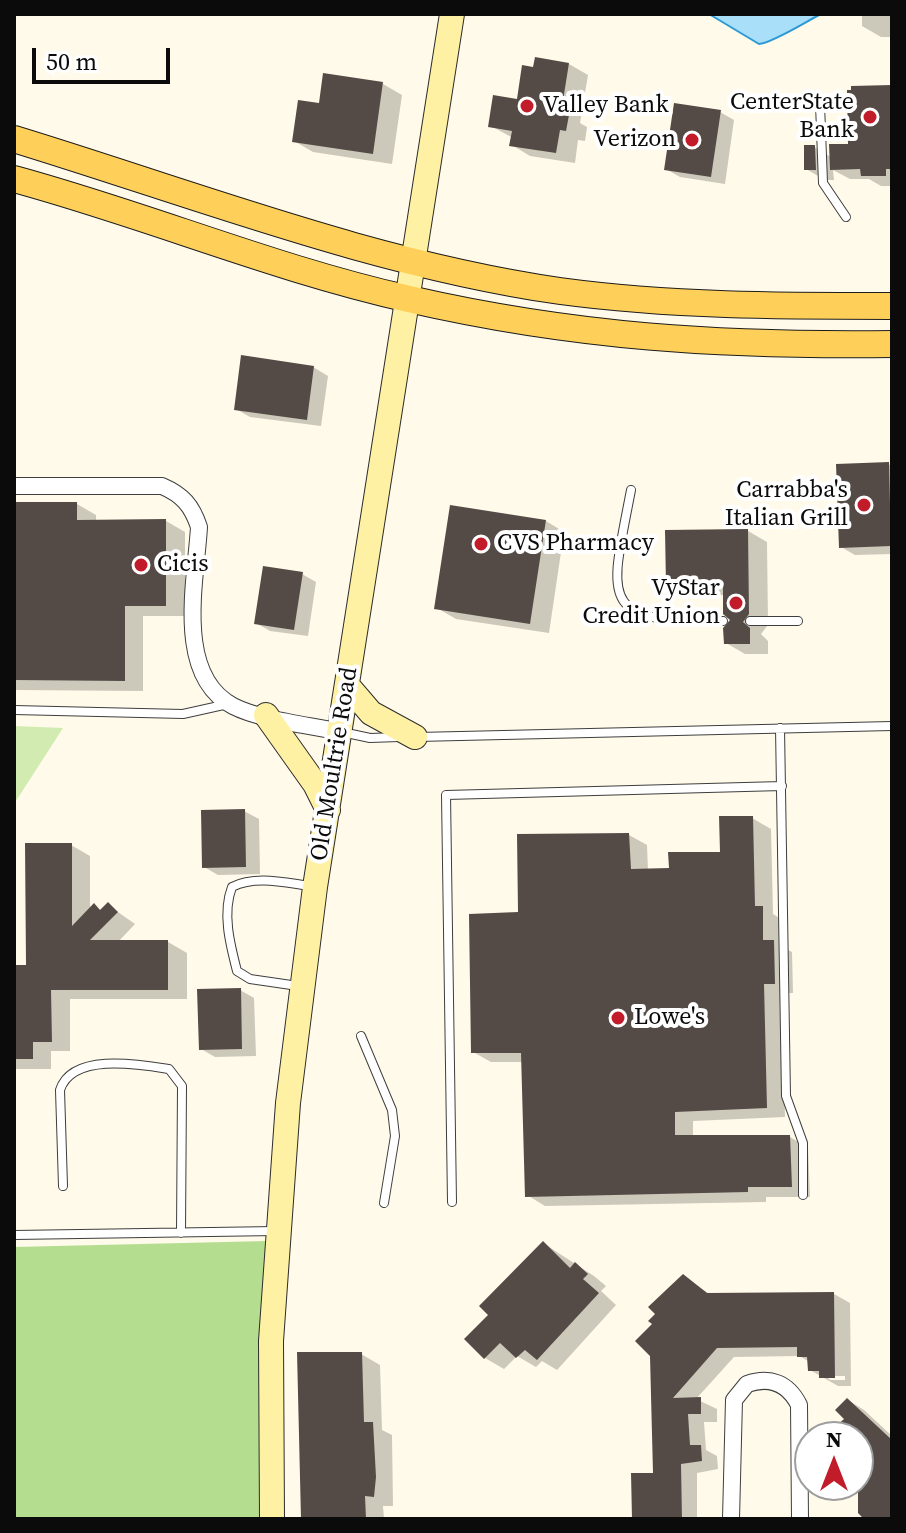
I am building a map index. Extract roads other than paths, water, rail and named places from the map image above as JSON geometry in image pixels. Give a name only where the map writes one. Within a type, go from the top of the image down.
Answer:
[{"type":"main road","name":"Old Moultrie Road","points":[[272,1519],[271,1341],[277,1231],[303,987],[315,887],[452,14]]},
{"type":"main road","points":[[14,139],[413,262],[558,290],[624,299],[701,304],[892,306]]},
{"type":"main road","points":[[14,179],[407,299],[595,334],[733,344],[892,344]]},
{"type":"main road","points":[[846,306],[846,345]]},
{"type":"main road","points":[[347,685],[371,713],[415,737]]},
{"type":"main road","points":[[266,715],[315,784],[328,810]]},
{"type":"street","points":[[14,486],[162,486],[186,500],[199,527],[194,628],[197,660],[206,679],[229,704],[341,732]]},
{"type":"street","points":[[731,1519],[734,1400],[747,1384],[770,1380],[790,1389],[799,1405],[800,1519]]},
{"type":"lane","points":[[820,104],[823,183],[846,217]]},
{"type":"lane","points":[[631,490],[616,566],[616,592],[623,605],[643,615],[673,622],[723,621]]},
{"type":"lane","points":[[750,621],[798,621]]},
{"type":"lane","points":[[14,710],[183,714],[229,704]]},
{"type":"lane","points":[[341,732],[370,738],[892,726]]},
{"type":"lane","points":[[780,728],[786,1096],[803,1143],[803,1195]]},
{"type":"lane","points":[[452,1202],[446,795],[782,786]]},
{"type":"lane","points":[[303,987],[250,979],[237,971],[230,942],[227,899],[232,887],[242,882],[271,880],[315,887]]},
{"type":"lane","points":[[361,1036],[392,1110],[395,1136],[384,1203]]},
{"type":"lane","points":[[63,1186],[60,1090],[64,1078],[77,1068],[93,1065],[169,1069],[182,1086],[181,1233]]},
{"type":"lane","points":[[14,1235],[277,1231]]},
{"type":"water","points":[[709,14],[821,14],[759,44]]},
{"type":"place","name":"Valley Bank","points":[[527,106]]},
{"type":"place","name":"CenterState Bank","points":[[870,117]]},
{"type":"place","name":"Verizon","points":[[692,140]]},
{"type":"place","name":"Carrabba's Italian Grill","points":[[864,505]]},
{"type":"place","name":"CVS Pharmacy","points":[[481,544]]},
{"type":"place","name":"Cicis","points":[[141,565]]},
{"type":"place","name":"VyStar Credit Union","points":[[736,603]]},
{"type":"place","name":"Lowe's","points":[[618,1018]]}]
